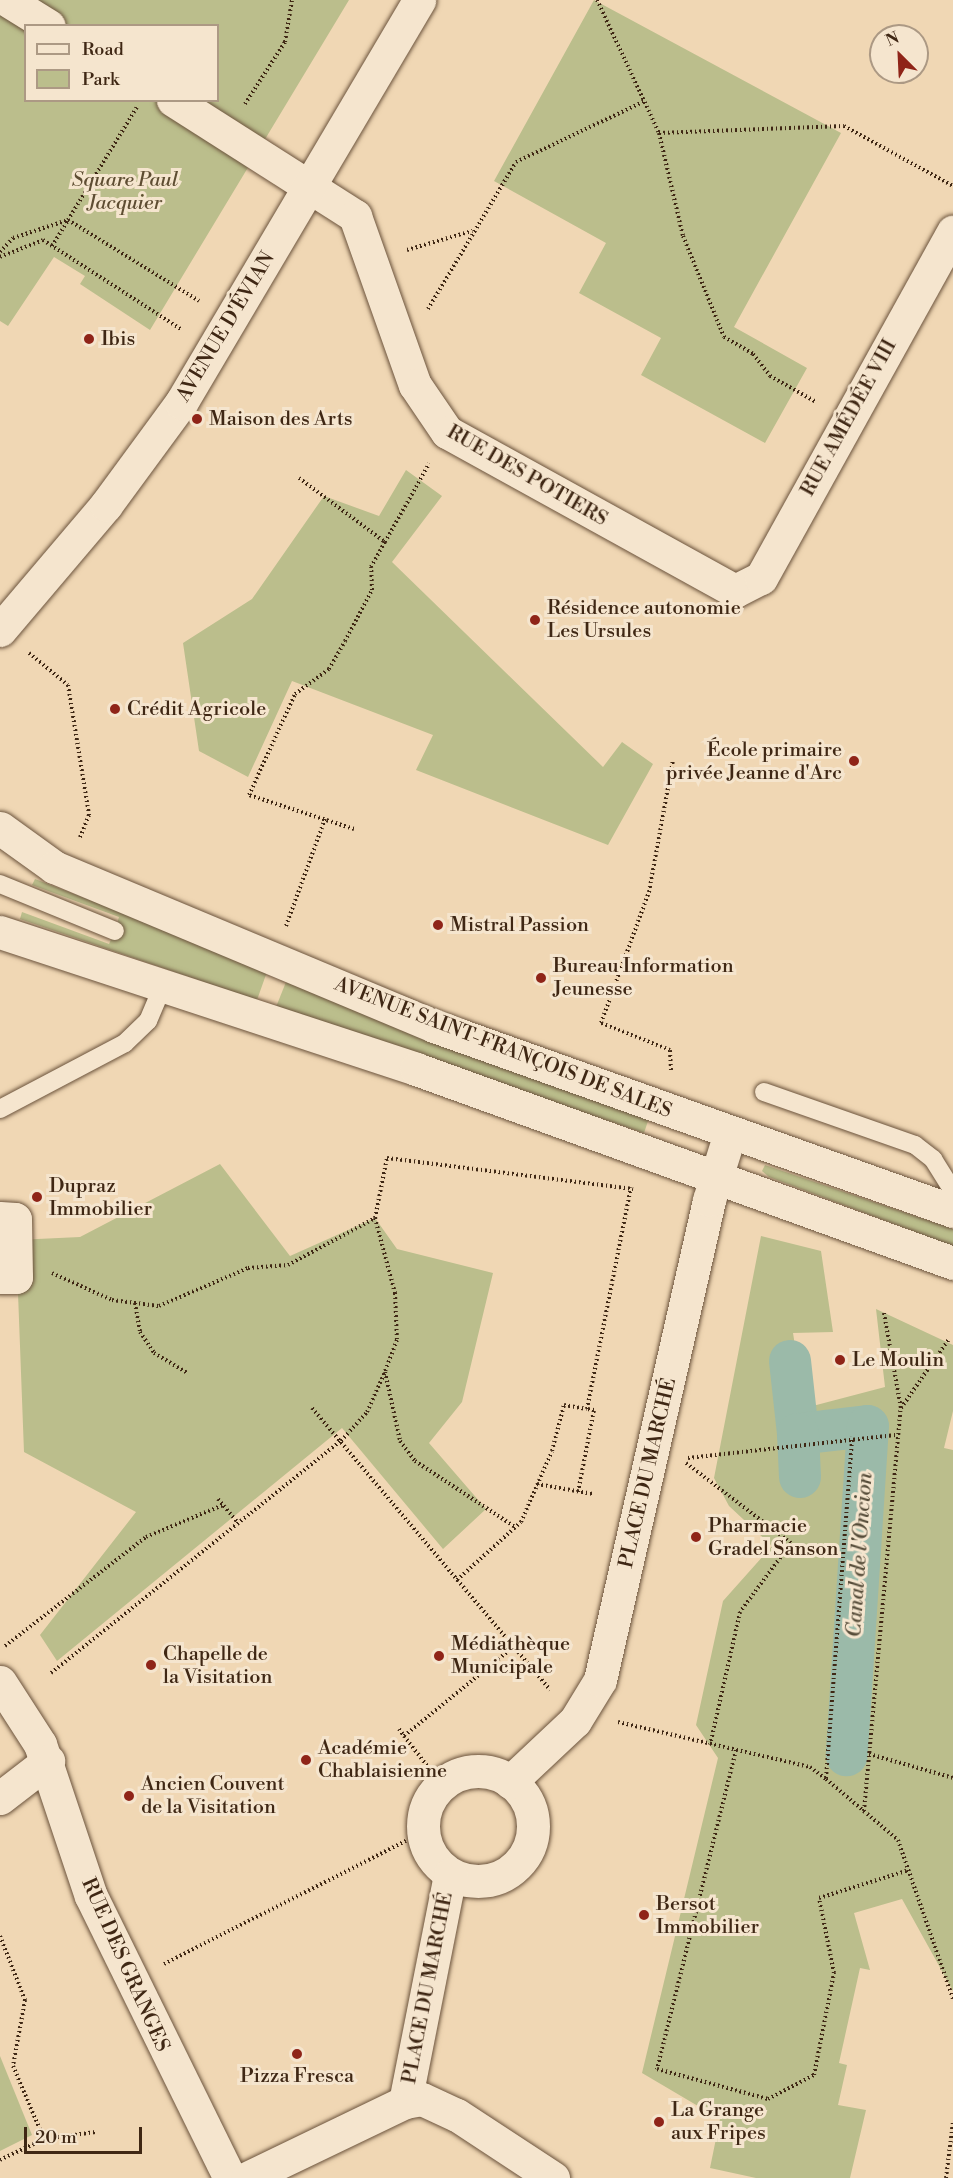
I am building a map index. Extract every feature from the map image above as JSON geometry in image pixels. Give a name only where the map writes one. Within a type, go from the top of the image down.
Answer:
[{"type":"street","points":[[0,6],[5,0],[46,24]]},
{"type":"street","name":"AVENUE D'ÉVIAN","points":[[12,639],[145,455],[213,350],[420,0]]},
{"type":"street","points":[[176,102],[311,184]]},
{"type":"street","name":"RUE DES POTIERS","points":[[311,184],[355,216],[374,260],[422,403],[447,432],[735,591]]},
{"type":"street","name":"RUE AMÉDÉE VIII","points":[[735,591],[761,578],[953,232]]},
{"type":"street","name":"AVENUE SAINT-FRANÇOIS DE SALES","points":[[0,828],[37,858],[67,872],[434,1026],[730,1134],[953,1211]]},
{"type":"street","points":[[0,932],[163,985],[717,1176],[953,1263]]},
{"type":"street","name":"PLACE DU MARCHÉ","points":[[423,1832],[435,1860],[450,1874],[490,1880],[524,1856],[532,1816],[510,1782],[579,1717],[606,1664],[717,1176],[730,1134]]},
{"type":"street","points":[[0,1218],[15,1219],[8,1267]]},
{"type":"street","name":"RUE DES GRANGES","points":[[0,1682],[48,1761],[91,1896],[230,2178]]},
{"type":"street","points":[[0,1798],[48,1761]]},
{"type":"street","points":[[423,1832],[430,1802],[442,1785],[471,1772],[491,1773],[510,1782]]},
{"type":"street","name":"PLACE DU MARCHÉ","points":[[405,2102],[450,1874]]},
{"type":"street","points":[[247,2178],[405,2102],[438,2105],[553,2178]]},
{"type":"lane","points":[[0,884],[115,931]]},
{"type":"lane","points":[[0,1109],[125,1043],[147,1021],[163,985]]},
{"type":"lane","points":[[764,1092],[915,1145],[933,1159],[953,1191]]},
{"type":"path","points":[[226,133],[285,42],[292,0]]},
{"type":"path","points":[[597,0],[659,133],[683,236],[724,337],[753,354],[770,376],[848,420]]},
{"type":"path","points":[[404,351],[473,231],[516,162],[645,101]]},
{"type":"path","points":[[52,246],[140,102]]},
{"type":"path","points":[[659,133],[844,126],[953,186]]},
{"type":"path","points":[[0,252],[13,238],[68,220],[231,320]]},
{"type":"path","points":[[374,260],[473,231]]},
{"type":"path","points":[[0,257],[42,240],[213,350]]},
{"type":"path","points":[[354,829],[249,795],[295,694],[329,669],[345,641],[372,590],[371,567],[447,432]]},
{"type":"path","points":[[299,478],[386,542]]},
{"type":"path","points":[[12,639],[68,686],[89,815],[67,872]]},
{"type":"path","points":[[671,1080],[670,1050],[601,1023],[649,892],[673,760]]},
{"type":"path","points":[[274,958],[325,819]]},
{"type":"path","points":[[51,1673],[341,1441],[367,1412],[398,1340],[398,1317],[375,1218],[387,1158],[641,1191]]},
{"type":"path","points":[[587,1409],[630,1189],[635,1180]]},
{"type":"path","points":[[8,1267],[112,1300],[159,1306],[248,1268],[288,1265],[375,1218]]},
{"type":"path","points":[[135,1303],[140,1332],[154,1353],[187,1373]]},
{"type":"path","points":[[864,1811],[901,1408],[884,1313]]},
{"type":"path","points":[[901,1408],[949,1339]]},
{"type":"path","points":[[385,1372],[400,1441],[415,1461],[515,1527]]},
{"type":"path","points":[[457,1580],[515,1527],[537,1484],[564,1405],[594,1410],[578,1492]]},
{"type":"path","points":[[312,1408],[513,1647],[579,1717],[810,1767],[898,1840],[953,1999]]},
{"type":"path","points":[[710,1745],[740,1612],[791,1543],[681,1459],[852,1437],[898,1435]]},
{"type":"path","points":[[826,1779],[852,1437]]},
{"type":"path","points":[[537,1484],[593,1494]]},
{"type":"path","points":[[218,1499],[238,1523]]},
{"type":"path","points":[[0,1650],[146,1537],[223,1505]]},
{"type":"path","points":[[404,1736],[513,1647]]},
{"type":"path","points":[[399,1729],[442,1785]]},
{"type":"path","points":[[736,1750],[657,2069],[768,2099],[814,2075],[834,1973],[819,1898],[909,1870]]},
{"type":"path","points":[[869,1754],[953,1778]]},
{"type":"path","points":[[131,1981],[423,1832]]},
{"type":"path","points":[[0,1936],[25,2000],[13,2066],[44,2139]]},
{"type":"path","points":[[946,2178],[953,2122]]},
{"type":"path","points":[[0,2160],[44,2139],[96,2132]]},
{"type":"green space","name":"Square Paul Jacquier","points":[[0,0],[349,0],[150,330],[80,284],[85,276],[54,257],[8,326],[0,321]]},
{"type":"green space","points":[[594,0],[841,133],[734,327],[807,368],[765,443],[641,375],[661,338],[579,293],[606,243],[494,181]]},
{"type":"green space","points":[[406,470],[442,496],[392,562],[603,767],[622,742],[653,764],[608,845],[416,770],[433,735],[292,681],[248,777],[199,751],[183,643],[252,599],[324,496],[379,516]]},
{"type":"green space","points":[[35,879],[268,969],[257,1000],[20,919],[22,912],[109,944],[115,931],[119,917],[32,885]]},
{"type":"green space","points":[[288,977],[649,1118],[644,1133],[276,1007]]},
{"type":"green space","points":[[220,1164],[290,1256],[375,1218],[397,1249],[493,1273],[462,1402],[429,1443],[486,1509],[443,1549],[342,1428],[57,1661],[40,1635],[136,1512],[24,1452],[16,1240],[80,1237]]},
{"type":"green space","points":[[765,1165],[953,1229],[953,1246],[769,1177],[762,1171]]},
{"type":"green space","points":[[761,1236],[821,1251],[833,1332],[793,1333],[805,1408],[885,1387],[876,1309],[953,1345],[953,1411],[944,1448],[953,1450],[953,1991],[902,1899],[854,1913],[870,1970],[860,1968],[839,2063],[847,2065],[838,2105],[866,2110],[850,2178],[756,2178],[710,2168],[720,2119],[642,2073],[718,1758],[696,1725],[723,1601],[772,1546],[729,1506],[714,1478]]},
{"type":"green space","points":[[0,2056],[32,2135],[0,2151]]},
{"type":"waterway","name":"Canal de l'Oncion","points":[[790,1361],[798,1434],[868,1426],[847,1755]]},
{"type":"waterway","name":"Canal de l'Oncion","points":[[798,1434],[800,1477]]},
{"type":"place","name":"Ibis","points":[[89,339]]},
{"type":"place","name":"Maison des Arts","points":[[197,419]]},
{"type":"place","name":"Résidence autonomie Les Ursules","points":[[535,620]]},
{"type":"place","name":"Crédit Agricole","points":[[115,709]]},
{"type":"place","name":"École primaire privée Jeanne d'Arc","points":[[854,761]]},
{"type":"place","name":"Mistral Passion","points":[[438,925]]},
{"type":"place","name":"Bureau Information Jeunesse","points":[[541,978]]},
{"type":"place","name":"Dupraz Immobilier","points":[[37,1197]]},
{"type":"place","name":"Le Moulin","points":[[840,1360]]},
{"type":"place","name":"Pharmacie Gradel Sanson","points":[[696,1537]]},
{"type":"place","name":"Médiathèque Municipale","points":[[439,1656]]},
{"type":"place","name":"Chapelle de la Visitation","points":[[151,1665]]},
{"type":"place","name":"Académie Chablaisienne","points":[[306,1760]]},
{"type":"place","name":"Ancien Couvent de la Visitation","points":[[129,1796]]},
{"type":"place","name":"Bersot Immobilier","points":[[644,1915]]},
{"type":"place","name":"Pizza Fresca","points":[[297,2054]]},
{"type":"place","name":"La Grange aux Fripes","points":[[659,2122]]}]
